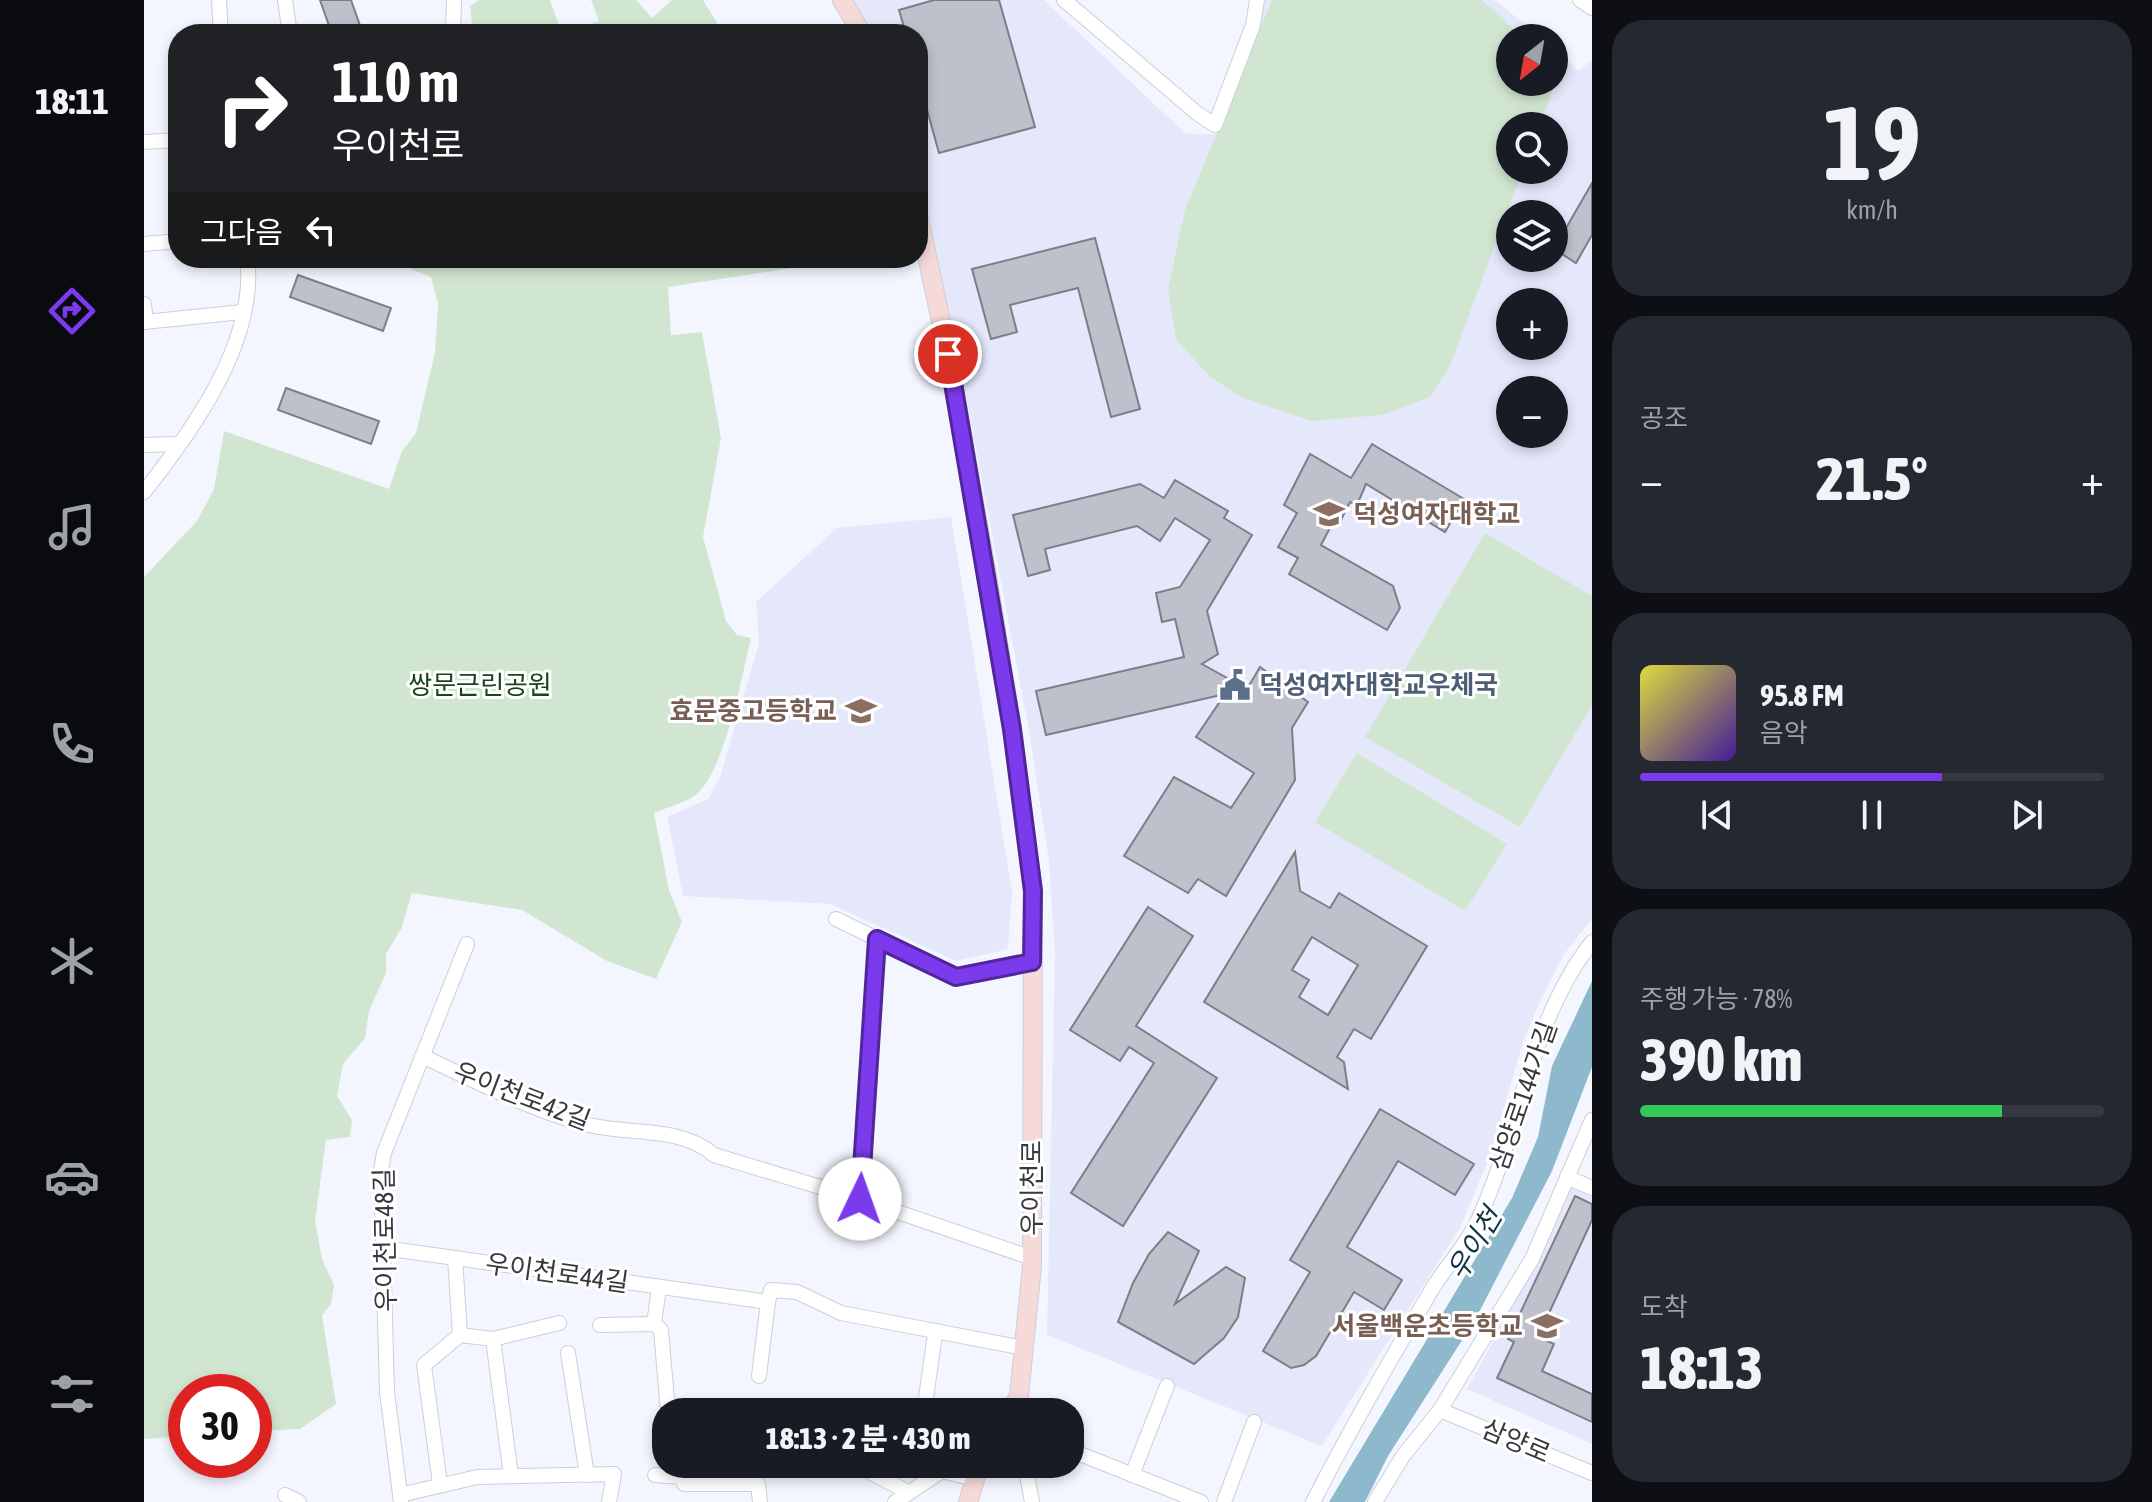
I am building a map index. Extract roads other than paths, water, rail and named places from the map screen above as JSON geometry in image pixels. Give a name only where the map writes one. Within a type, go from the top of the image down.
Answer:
[{"type":"street","points":[[219,0],[220,24]]},
{"type":"street","points":[[285,0],[289,24]]},
{"type":"street","points":[[453,24],[454,0]]},
{"type":"street","points":[[842,0],[856,24]]},
{"type":"street","points":[[1064,0],[1215,125],[1253,25],[1257,0]]},
{"type":"street","points":[[1580,0],[1592,8]]},
{"type":"street","points":[[144,142],[168,141]]},
{"type":"street","points":[[144,244],[168,242]]},
{"type":"street","name":"우이천로","points":[[928,264],[966,453],[1012,729],[1033,891],[1032,1258],[1018,1398]]},
{"type":"street","points":[[144,492],[229,367],[250,282],[248,268]]},
{"type":"street","points":[[144,304],[145,322],[242,312]]},
{"type":"street","points":[[144,445],[178,444]]},
{"type":"street","points":[[836,919],[956,977],[1032,962]]},
{"type":"street","points":[[860,1199],[877,939]]},
{"type":"street","name":"삼양로144가길","points":[[1313,1502],[1375,1385],[1436,1283],[1477,1223],[1515,1127],[1538,1042],[1573,966],[1592,942]]},
{"type":"street","name":"우이천로48길","points":[[400,1498],[388,1405],[381,1170],[384,1153],[467,944]]},
{"type":"street","name":"우이천로42길","points":[[422,1056],[532,1105],[591,1125],[699,1142],[714,1155],[860,1199],[1032,1258]]},
{"type":"street","points":[[1375,1502],[1403,1456],[1440,1410],[1532,1259],[1591,1125]]},
{"type":"street","points":[[1567,1177],[1592,1188]]},
{"type":"street","name":"우이천로44길","points":[[384,1248],[768,1302],[771,1290],[797,1292],[841,1313],[892,1321],[935,1334],[1024,1348]]},
{"type":"street","name":"우이천로44길","points":[[455,1258],[460,1335]]},
{"type":"street","name":"우이천로44길","points":[[654,1324],[659,1288]]},
{"type":"street","points":[[759,1376],[768,1302]]},
{"type":"street","name":"우이천로44길","points":[[493,1339],[559,1323]]},
{"type":"street","name":"우이천로44길","points":[[600,1325],[654,1324],[661,1330],[666,1398]]},
{"type":"street","points":[[926,1398],[935,1334]]},
{"type":"street","points":[[440,1484],[424,1365],[460,1335],[493,1339],[511,1476]]},
{"type":"street","points":[[568,1353],[587,1475]]},
{"type":"street","points":[[1132,1475],[1167,1386]]},
{"type":"street","name":"삼양로","points":[[1440,1410],[1592,1473]]},
{"type":"street","points":[[1224,1502],[1254,1422]]},
{"type":"street","points":[[1084,1456],[1201,1502]]},
{"type":"street","points":[[400,1498],[440,1484],[477,1477],[614,1474],[609,1502]]},
{"type":"street","points":[[683,1478],[684,1484],[758,1484],[760,1502]]},
{"type":"street","points":[[881,1478],[908,1492]]},
{"type":"street","points":[[895,1502],[928,1478]]},
{"type":"street","points":[[968,1502],[976,1478]]},
{"type":"street","points":[[1028,1478],[1032,1502]]},
{"type":"street","points":[[285,1495],[299,1502]]},
{"type":"water","name":"우이천","points":[[1592,981],[1592,1067],[1552,1171],[1475,1320],[1388,1456],[1365,1502],[1329,1502],[1512,1198],[1538,1137],[1552,1066]]},
{"type":"place","name":"덕성여자대학교","points":[[1329,514]]},
{"type":"place","name":"덕성여자대학교우체국","points":[[1235,685]]},
{"type":"place","name":"효문중고등학교","points":[[861,711]]},
{"type":"place","name":"서울백운초등학교","points":[[1547,1326]]},
{"type":"park label","name":"쌍문근린공원","points":[[480,685]]}]
